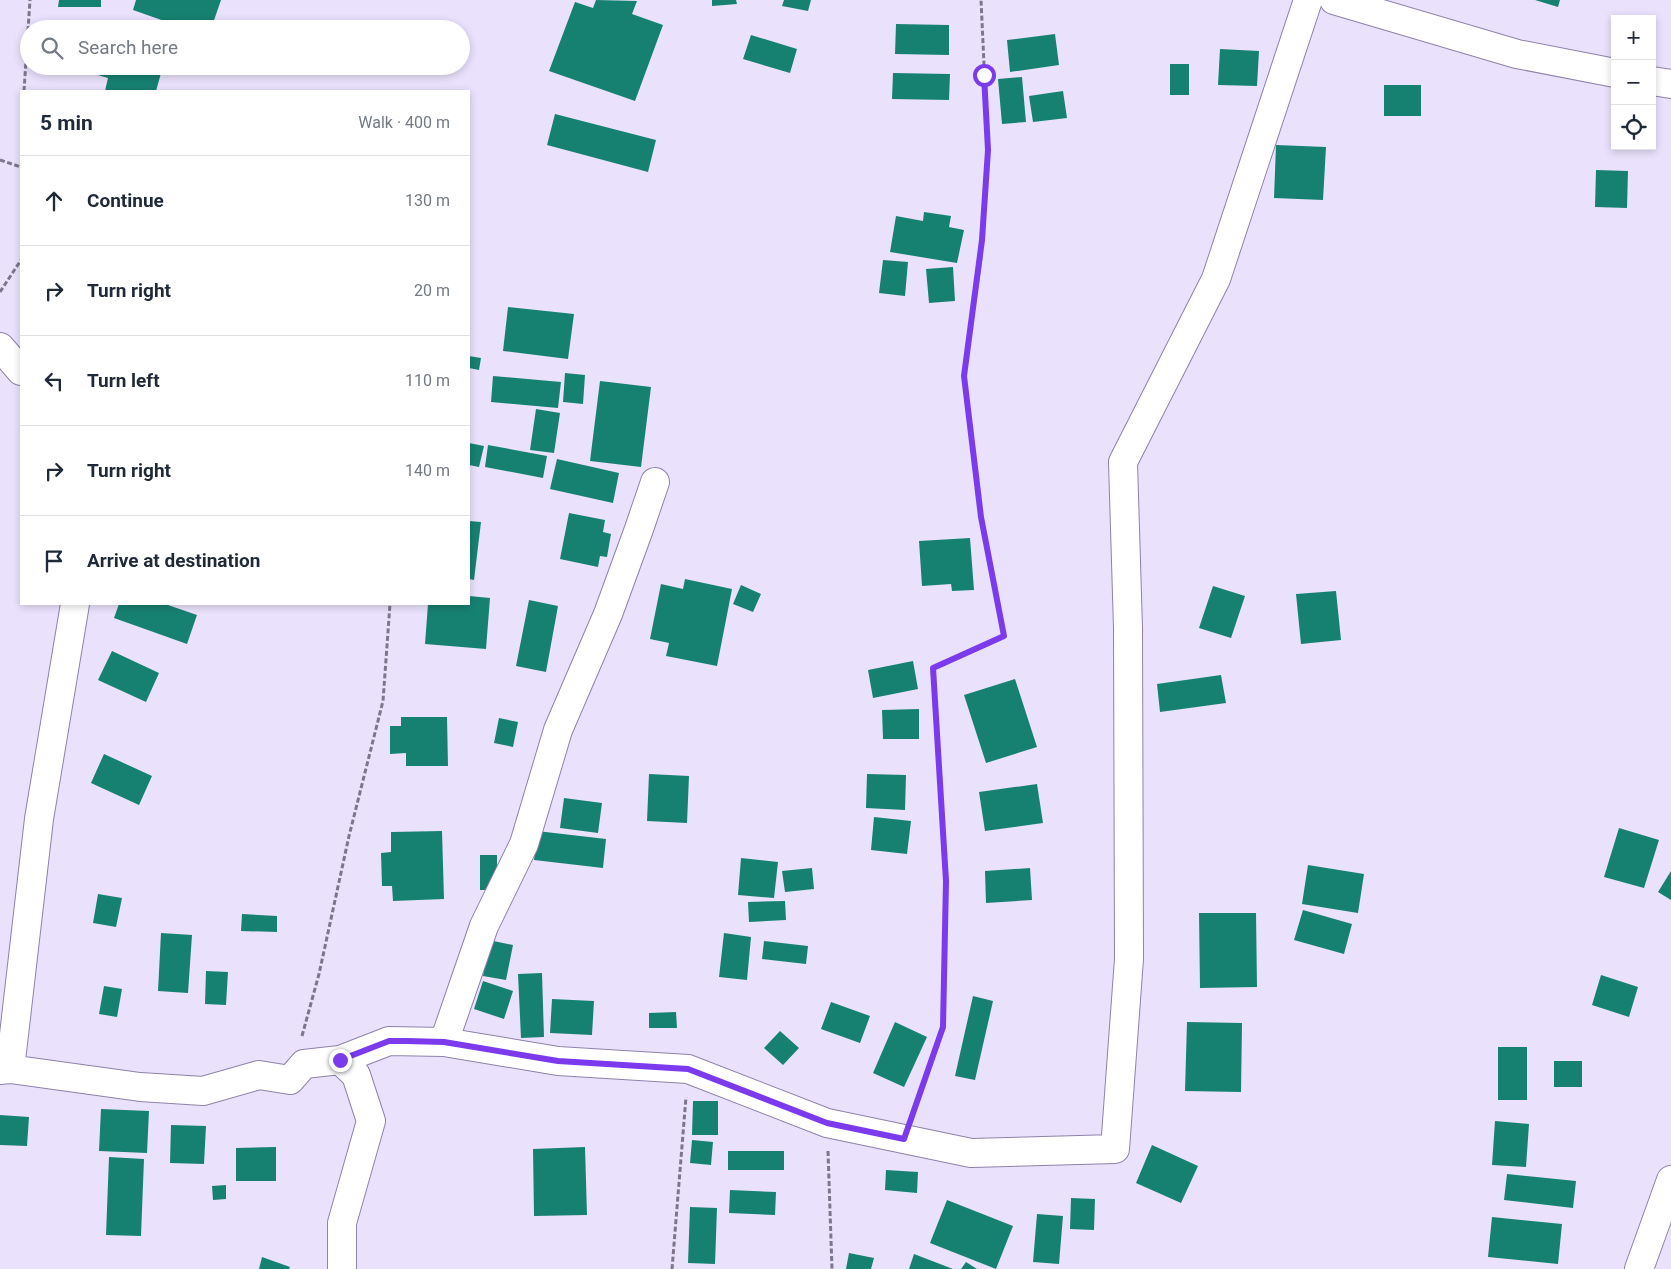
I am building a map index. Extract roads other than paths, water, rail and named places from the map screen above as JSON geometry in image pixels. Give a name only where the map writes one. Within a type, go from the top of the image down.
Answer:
[{"type":"street","points":[[75,605],[39,819],[5,1069],[140,1087],[203,1091],[259,1075],[290,1080],[304,1064],[340,1060],[389,1041],[444,1042],[558,1061],[688,1069],[827,1123],[971,1153],[1115,1149],[1129,959],[1128,628],[1123,462],[1216,279],[1308,0]]},
{"type":"street","points":[[1334,0],[1518,54],[1611,72]]},
{"type":"street","points":[[1656,82],[1671,84]]},
{"type":"street","points":[[0,347],[20,370]]},
{"type":"street","points":[[444,1042],[484,926],[524,844],[558,730],[608,614],[640,529],[655,482]]},
{"type":"street","points":[[340,1060],[356,1075],[371,1121],[342,1223],[342,1269]]},
{"type":"street","points":[[1639,1269],[1671,1180]]}]
